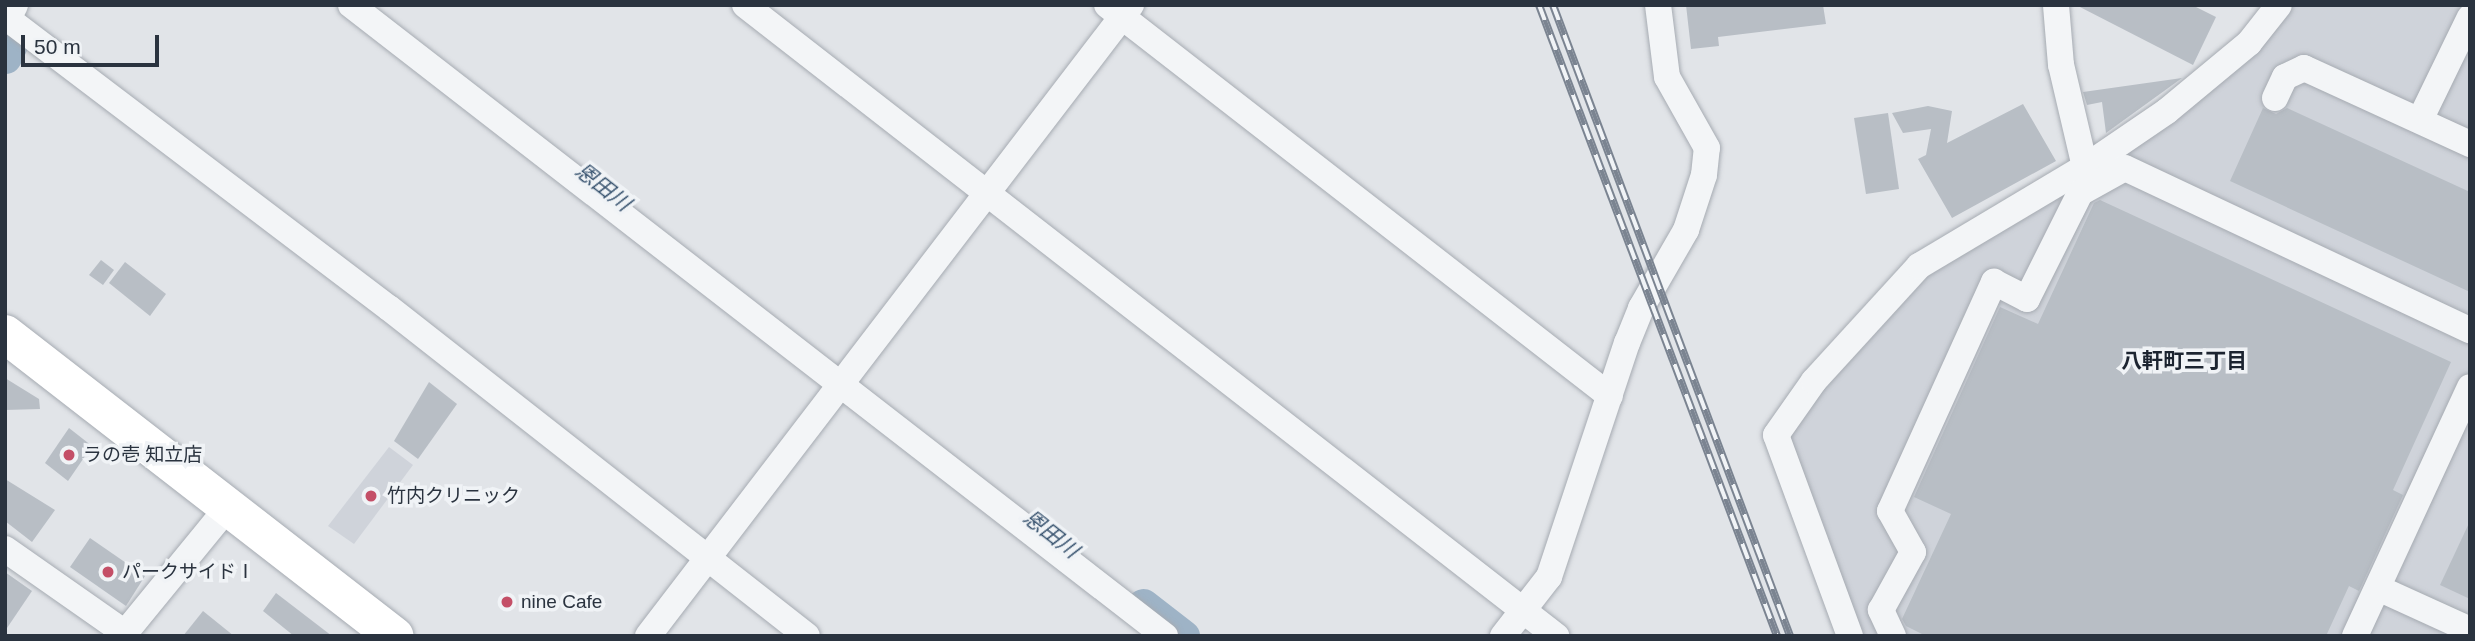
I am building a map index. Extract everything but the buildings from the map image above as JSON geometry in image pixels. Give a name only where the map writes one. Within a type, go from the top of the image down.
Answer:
[{"type":"highway","points":[[5,334],[395,636]]},
{"type":"street","points":[[351,5],[1165,636]]},
{"type":"street","points":[[745,5],[1556,636]]},
{"type":"street","points":[[1503,636],[1549,577],[1640,308],[1686,229],[1704,175],[1707,148],[1667,77],[1658,5]]},
{"type":"street","points":[[2056,5],[2061,65],[2085,167]]},
{"type":"street","points":[[1850,636],[1776,435],[1814,381],[1919,266],[2085,167],[2167,111],[2249,43],[2279,5]]},
{"type":"street","points":[[648,636],[705,557],[986,194],[1121,9],[1611,396]]},
{"type":"street","points":[[10,16],[378,299],[807,636]]},
{"type":"street","points":[[2420,120],[2470,17]]},
{"type":"street","points":[[2276,98],[2285,77],[2304,68],[2470,144]]},
{"type":"street","points":[[1893,636],[1881,610],[1913,552],[1890,511],[1994,282],[2027,299],[2080,193],[2125,168],[2470,330]]},
{"type":"street","points":[[2355,636],[2470,387]]},
{"type":"street","points":[[5,549],[125,635],[229,506]]},
{"type":"street","points":[[2378,588],[2470,630]]},
{"type":"shaded area","points":[[2287,5],[2470,5],[2470,636],[1860,636],[1788,441],[1800,412],[1905,288],[2080,184]]},
{"type":"shaded area","name":"竹内クリニック","points":[[389,447],[413,465],[354,544],[328,526]]},
{"type":"waterway","name":"恩田川","points":[[5,57],[16,33]]},
{"type":"waterway","name":"恩田川","points":[[1143,605],[1183,636]]},
{"type":"railway","points":[[1539,5],[1777,636]]},
{"type":"railway","points":[[1553,5],[1790,636]]},
{"type":"place","name":"ラの壱 知立店","points":[[69,455]]},
{"type":"place","name":"竹内クリニック","points":[[371,496]]},
{"type":"place","name":"パークサイドⅠ","points":[[108,572]]},
{"type":"place","name":"nine Cafe","points":[[507,602]]},
{"type":"district","name":"八軒町三丁目","points":[[2184,361]]}]
